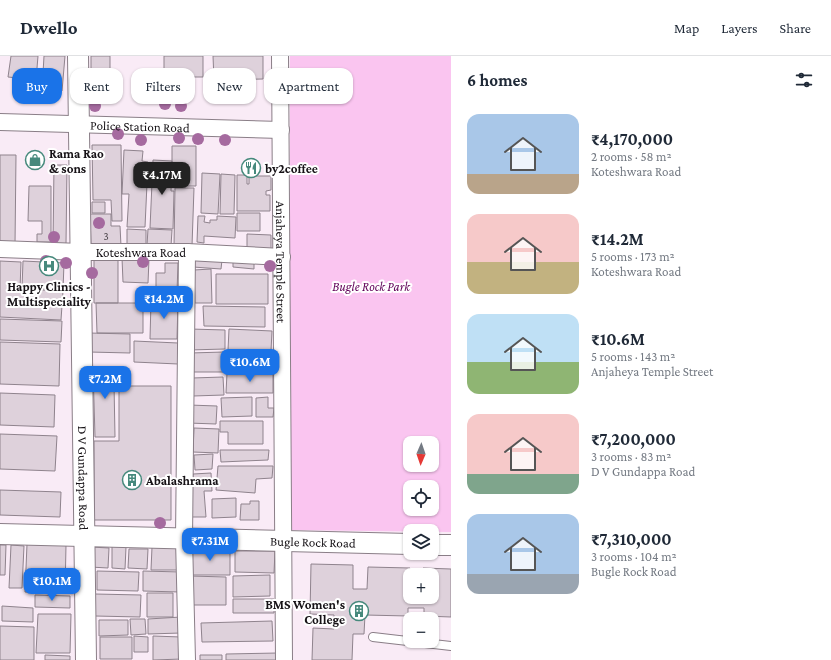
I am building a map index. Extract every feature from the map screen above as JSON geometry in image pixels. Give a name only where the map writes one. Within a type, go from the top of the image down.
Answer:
[{"type":"street","name":"D V Gundappa Road","points":[[78,56],[86,660]]},
{"type":"street","name":"Anjaheya Temple Street","points":[[280,56],[284,660]]},
{"type":"street","name":"Police Station Road","points":[[0,122],[281,130]]},
{"type":"street","name":"Koteshwara Road","points":[[0,249],[81,252],[187,252],[282,257]]},
{"type":"street","points":[[187,252],[184,539],[187,660]]},
{"type":"street","name":"Bugle Rock Road","points":[[0,534],[403,544]]},
{"type":"street","points":[[439,545],[451,545]]},
{"type":"lane","points":[[373,637],[451,646]]},
{"type":"green space","name":"Bugle Rock Park","points":[[290,56],[451,56],[451,532],[439,532],[439,524],[403,524],[403,531],[290,530],[290,104],[353,104],[353,68],[290,68]]},
{"type":"building","points":[[11,56],[38,56],[37,68],[12,68],[12,77],[8,77]]},
{"type":"building","points":[[44,56],[65,56],[62,91],[62,68],[43,68]]},
{"type":"building","points":[[91,56],[110,56],[110,68],[91,68]]},
{"type":"building","points":[[164,56],[203,56],[203,77],[195,77],[195,68],[164,68]]},
{"type":"building","points":[[213,56],[263,56],[263,79],[256,79],[256,68],[214,68]]},
{"type":"building","points":[[92,145],[121,145],[122,221],[112,221],[111,200],[93,200]]},
{"type":"building","points":[[172,146],[196,146],[196,186],[180,186],[180,163],[172,163]]},
{"type":"building","points":[[124,150],[143,151],[142,161],[148,162],[145,227],[127,227],[129,194],[122,194]]},
{"type":"building","points":[[0,155],[16,155],[15,245],[0,244]]},
{"type":"building","points":[[153,160],[172,161],[171,191],[174,191],[173,229],[150,228]]},
{"type":"building","points":[[54,165],[67,165],[66,244],[53,244]]},
{"type":"building","points":[[202,173],[220,174],[218,214],[201,213]]},
{"type":"building","points":[[221,174],[235,175],[234,214],[220,214]]},
{"type":"building","points":[[237,175],[247,175],[247,184],[249,184],[249,176],[271,176],[271,190],[266,191],[266,195],[270,195],[270,211],[237,211]]},
{"type":"building","points":[[29,186],[51,186],[51,242],[37,242],[37,234],[42,234],[42,221],[28,221]]},
{"type":"building","points":[[175,188],[194,188],[192,246],[174,246]]},
{"type":"building","points":[[92,202],[105,202],[105,213],[92,213]]},
{"type":"building","points":[[237,213],[260,213],[260,231],[237,231]]},
{"type":"building","points":[[90,214],[111,214],[111,226],[120,226],[121,246],[91,247]]},
{"type":"building","points":[[198,216],[205,216],[204,222],[210,223],[210,220],[217,220],[217,216],[236,217],[235,238],[204,236],[204,243],[197,242]]},
{"type":"building","points":[[127,229],[146,230],[146,246],[127,246]]},
{"type":"building","points":[[148,229],[172,230],[171,246],[147,245]]},
{"type":"building","points":[[247,234],[271,235],[271,251],[247,250]]},
{"type":"building","points":[[193,255],[254,259],[254,269],[233,267],[233,261],[222,260],[221,269],[193,267]]},
{"type":"building","points":[[94,257],[118,257],[118,303],[94,303]]},
{"type":"building","points":[[122,258],[149,259],[148,283],[123,282]]},
{"type":"building","points":[[0,261],[21,262],[20,289],[63,291],[61,320],[0,317]]},
{"type":"building","points":[[23,261],[64,263],[63,290],[22,288]]},
{"type":"building","points":[[165,263],[178,263],[177,292],[156,292],[156,273],[165,273]]},
{"type":"building","points":[[211,269],[212,303],[195,303],[194,270]]},
{"type":"building","points":[[216,274],[268,274],[268,304],[216,304]]},
{"type":"building","points":[[151,301],[178,301],[177,339],[150,339]]},
{"type":"building","points":[[96,303],[143,303],[143,333],[97,333]]},
{"type":"building","points":[[203,306],[265,307],[265,327],[204,326]]},
{"type":"building","points":[[0,319],[62,321],[61,342],[0,340]]},
{"type":"building","points":[[190,329],[225,330],[225,349],[189,350]]},
{"type":"building","points":[[229,329],[272,331],[271,351],[228,350]]},
{"type":"building","points":[[89,333],[130,334],[130,353],[89,352]]},
{"type":"building","points":[[134,341],[178,343],[178,364],[134,362]]},
{"type":"building","points":[[0,342],[60,344],[59,386],[0,384]]},
{"type":"building","points":[[224,352],[224,372],[190,372],[190,353]]},
{"type":"building","points":[[230,353],[273,355],[272,372],[229,370]]},
{"type":"building","points":[[93,369],[123,369],[123,384],[114,384],[115,437],[95,437]]},
{"type":"building","points":[[227,373],[273,373],[273,393],[226,393]]},
{"type":"building","points":[[223,377],[224,395],[193,396],[192,378]]},
{"type":"building","name":"Abalashrama","points":[[119,386],[171,386],[171,520],[94,520],[94,441],[119,441]]},
{"type":"building","points":[[0,393],[55,395],[54,427],[0,425]]},
{"type":"building","points":[[252,397],[252,416],[222,417],[221,398]]},
{"type":"building","points":[[268,397],[268,408],[274,408],[273,417],[256,417],[256,398]]},
{"type":"building","points":[[189,405],[217,406],[216,424],[188,423]]},
{"type":"building","points":[[220,421],[263,421],[263,444],[228,444],[228,432],[220,432]]},
{"type":"building","points":[[194,428],[219,429],[218,453],[193,452]]},
{"type":"building","points":[[0,434],[57,436],[55,471],[0,469]]},
{"type":"building","points":[[220,450],[269,450],[268,460],[221,462]]},
{"type":"building","points":[[213,454],[212,469],[195,470],[194,455]]},
{"type":"building","points":[[218,466],[273,466],[272,478],[256,479],[255,493],[216,490]]},
{"type":"building","points":[[211,473],[212,491],[204,491],[206,517],[190,517],[193,474]]},
{"type":"building","points":[[0,490],[61,492],[60,517],[0,515]]},
{"type":"building","points":[[236,498],[236,517],[212,518],[212,499]]},
{"type":"building","points":[[250,501],[259,501],[259,520],[240,520],[241,504],[250,504]]},
{"type":"building","points":[[27,544],[66,545],[65,593],[25,592]]},
{"type":"building","points":[[0,545],[6,545],[5,575],[0,575]]},
{"type":"building","points":[[11,545],[24,546],[22,588],[9,588]]},
{"type":"building","points":[[112,546],[126,547],[125,569],[112,568]]},
{"type":"building","points":[[91,547],[109,548],[108,568],[90,567]]},
{"type":"building","points":[[152,547],[182,548],[181,570],[151,570]]},
{"type":"building","points":[[129,549],[148,549],[147,569],[128,568]]},
{"type":"building","points":[[191,550],[230,550],[230,575],[191,575]]},
{"type":"building","points":[[235,551],[275,551],[274,573],[235,572]]},
{"type":"building","name":"BMS Women's College","points":[[311,564],[353,565],[353,589],[367,589],[368,567],[410,568],[403,568],[403,604],[439,604],[439,569],[451,569],[451,617],[439,617],[439,612],[424,612],[424,608],[408,608],[408,612],[403,612],[403,616],[365,615],[364,634],[353,634],[352,660],[312,660],[313,628],[334,629],[334,615],[310,614]]},
{"type":"building","points":[[97,571],[139,572],[138,591],[97,590]]},
{"type":"building","points":[[143,571],[181,572],[180,592],[143,591]]},
{"type":"building","points":[[270,575],[270,596],[233,597],[233,576]]},
{"type":"building","points":[[190,576],[226,577],[226,605],[190,605]]},
{"type":"building","points":[[147,593],[173,593],[173,617],[147,617]]},
{"type":"building","points":[[95,594],[141,595],[140,617],[95,616]]},
{"type":"building","points":[[35,595],[70,596],[70,608],[35,607]]},
{"type":"building","points":[[233,599],[274,599],[274,613],[233,613]]},
{"type":"building","points":[[2,606],[33,608],[33,622],[2,621]]},
{"type":"building","points":[[38,614],[71,614],[70,653],[36,653]]},
{"type":"building","points":[[181,617],[181,633],[148,634],[148,619]]},
{"type":"building","points":[[130,619],[145,619],[146,634],[131,635]]},
{"type":"building","points":[[99,620],[128,620],[128,635],[99,636]]},
{"type":"building","points":[[272,621],[273,641],[202,642],[201,623]]},
{"type":"building","points":[[0,626],[34,627],[34,660],[0,660]]},
{"type":"building","points":[[134,636],[148,637],[148,652],[134,652]]},
{"type":"building","points":[[153,636],[181,637],[182,659],[153,660]]},
{"type":"building","points":[[100,637],[132,637],[132,659],[100,659]]},
{"type":"building","points":[[278,653],[278,660],[226,660],[226,654]]},
{"type":"building","points":[[45,655],[70,656],[70,660],[45,660]]},
{"type":"building","points":[[200,655],[222,655],[222,660],[200,660]]},
{"type":"place","name":"Rama Rao & sons","points":[[35,160]]},
{"type":"place","name":"by2coffee","points":[[251,168]]},
{"type":"place","name":"Happy Clinics - Multispeciality","points":[[49,266]]},
{"type":"place","name":"Abalashrama","points":[[132,480]]},
{"type":"place","name":"BMS Women's College","points":[[359,611]]}]
